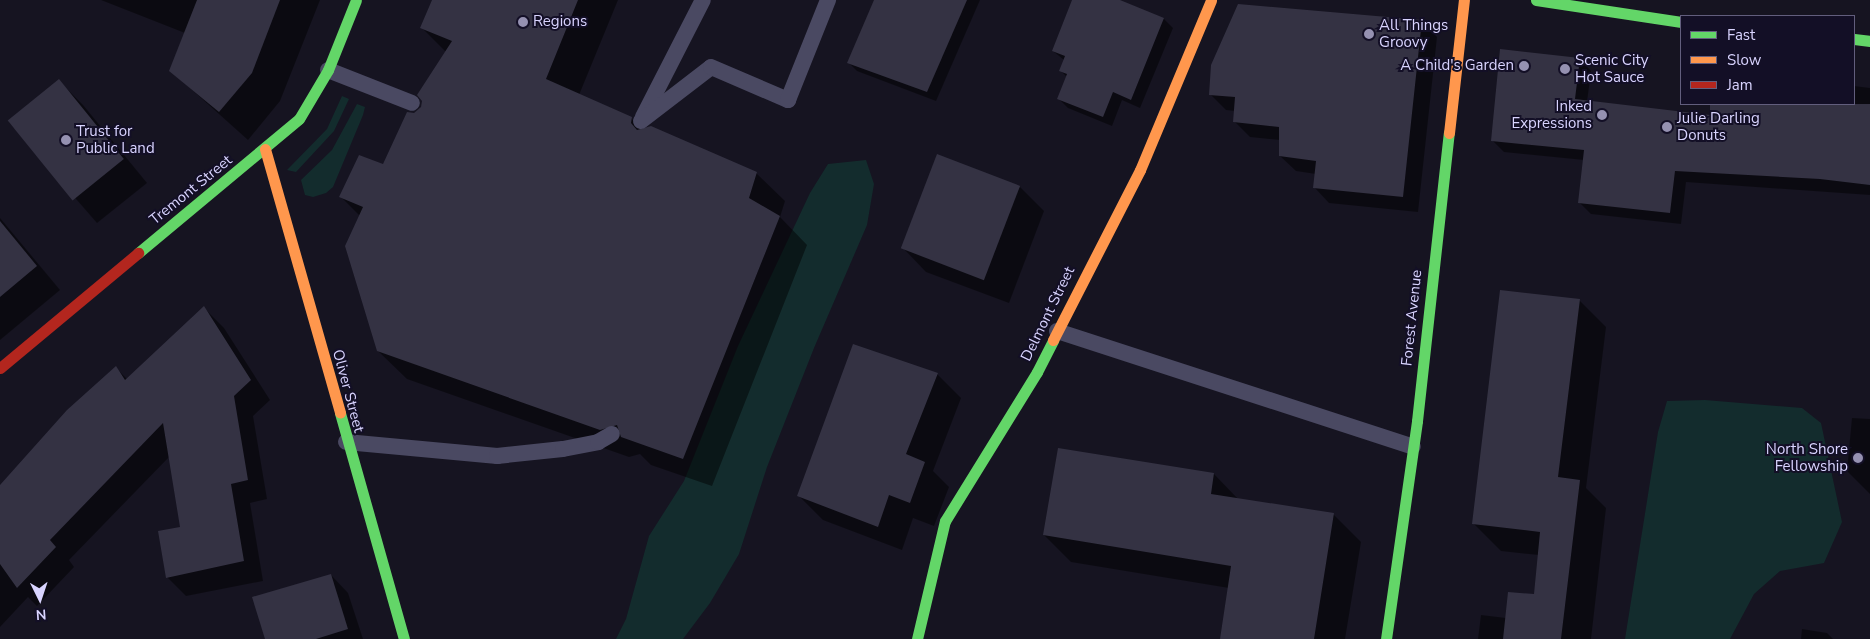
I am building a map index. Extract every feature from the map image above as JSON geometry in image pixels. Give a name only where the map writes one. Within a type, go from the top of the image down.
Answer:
[{"type":"street","name":"Tremont Street","points":[[0,368],[299,119],[328,70],[356,0]]},
{"type":"street","name":"Delmont Street","points":[[917,639],[945,521],[1038,372],[1140,170],[1210,0]]},
{"type":"street","name":"Forest Avenue","points":[[1386,639],[1413,447],[1464,0]]},
{"type":"street","points":[[1536,0],[1680,22]]},
{"type":"street","points":[[1855,39],[1870,41]]},
{"type":"street","name":"Oliver Street","points":[[265,149],[346,442],[404,639]]},
{"type":"lane","points":[[703,0],[641,121],[711,67],[788,100],[828,0]]},
{"type":"lane","points":[[328,70],[412,102]]},
{"type":"lane","points":[[1057,332],[1413,447]]},
{"type":"lane","points":[[346,442],[497,456],[563,449],[598,442],[612,434]]},
{"type":"green space","points":[[342,96],[349,99],[334,131],[296,172],[287,170],[327,129]]},
{"type":"green space","points":[[357,104],[365,107],[363,115],[333,187],[326,193],[313,197],[305,195],[301,180],[332,150]]},
{"type":"green space","points":[[866,160],[874,184],[867,225],[814,348],[767,467],[739,554],[710,603],[683,639],[616,639],[626,619],[649,536],[684,481],[738,346],[810,193],[828,164]]},
{"type":"green space","points":[[1705,400],[1802,408],[1821,423],[1842,522],[1824,563],[1780,571],[1754,594],[1730,639],[1625,639],[1658,432],[1667,401]]},
{"type":"building","points":[[197,0],[280,0],[252,73],[219,112],[169,71]]},
{"type":"building","points":[[432,0],[578,0],[546,79],[632,117],[631,123],[637,130],[651,126],[757,172],[749,198],[780,216],[683,459],[621,437],[617,425],[600,430],[377,351],[345,246],[363,207],[339,197],[359,155],[383,164],[407,112],[414,113],[421,107],[422,101],[417,95],[452,41],[420,28]]},
{"type":"building","points":[[874,0],[967,0],[927,92],[847,63]]},
{"type":"building","points":[[1072,0],[1120,0],[1164,18],[1131,100],[1113,92],[1103,117],[1057,99],[1067,74],[1059,71],[1065,56],[1052,51]]},
{"type":"building","points":[[1238,4],[1422,20],[1403,197],[1313,188],[1316,161],[1279,156],[1279,127],[1233,122],[1235,97],[1209,95],[1211,65]]},
{"type":"building","points":[[1500,49],[1580,58],[1575,99],[1710,115],[1710,105],[1870,104],[1870,185],[1820,179],[1675,171],[1670,213],[1578,203],[1584,150],[1491,141]]},
{"type":"building","name":"Trust for Public Land","points":[[59,79],[124,159],[73,201],[8,121]]},
{"type":"building","points":[[937,154],[1020,186],[984,280],[901,248]]},
{"type":"building","points":[[0,221],[37,266],[0,297]]},
{"type":"building","points":[[1500,290],[1580,299],[1558,477],[1580,480],[1561,639],[1503,639],[1508,592],[1534,594],[1540,532],[1472,524]]},
{"type":"building","points":[[204,306],[251,380],[234,396],[248,480],[231,484],[244,561],[166,578],[158,531],[180,527],[163,423],[50,540],[56,547],[17,588],[0,564],[0,485],[67,410],[116,366],[125,380]]},
{"type":"building","points":[[853,344],[938,373],[906,454],[925,462],[910,503],[889,495],[878,527],[797,496]]},
{"type":"building","points":[[1058,448],[1214,473],[1211,494],[1334,513],[1314,639],[1220,639],[1231,566],[1043,535]]},
{"type":"building","points":[[331,574],[348,629],[316,639],[265,639],[252,597]]},
{"type":"traffic: fast","points":[[138,253],[299,119],[328,70],[356,0]]},
{"type":"traffic: fast","points":[[1536,0],[1680,22]]},
{"type":"traffic: fast","points":[[1855,39],[1870,41]]},
{"type":"traffic: fast","points":[[1386,639],[1417,421],[1449,133]]},
{"type":"traffic: fast","points":[[917,639],[945,521],[1037,372],[1053,340]]},
{"type":"traffic: fast","points":[[340,413],[404,639]]},
{"type":"traffic: slow","points":[[1053,340],[1140,170],[1211,0]]},
{"type":"traffic: slow","points":[[1449,133],[1464,0]]},
{"type":"traffic: slow","points":[[265,149],[340,413]]},
{"type":"traffic: jam","points":[[0,368],[138,253]]},
{"type":"place","name":"Regions","points":[[523,22]]},
{"type":"place","name":"All Things Groovy","points":[[1369,34]]},
{"type":"place","name":"A Child's Garden","points":[[1524,66]]},
{"type":"place","name":"Scenic City Hot Sauce","points":[[1565,69]]},
{"type":"place","name":"Inked Expressions","points":[[1602,115]]},
{"type":"place","name":"Julie Darling Donuts","points":[[1667,127]]},
{"type":"place","name":"Trust for Public Land","points":[[66,140]]},
{"type":"place","name":"North Shore Fellowship","points":[[1858,458]]}]
